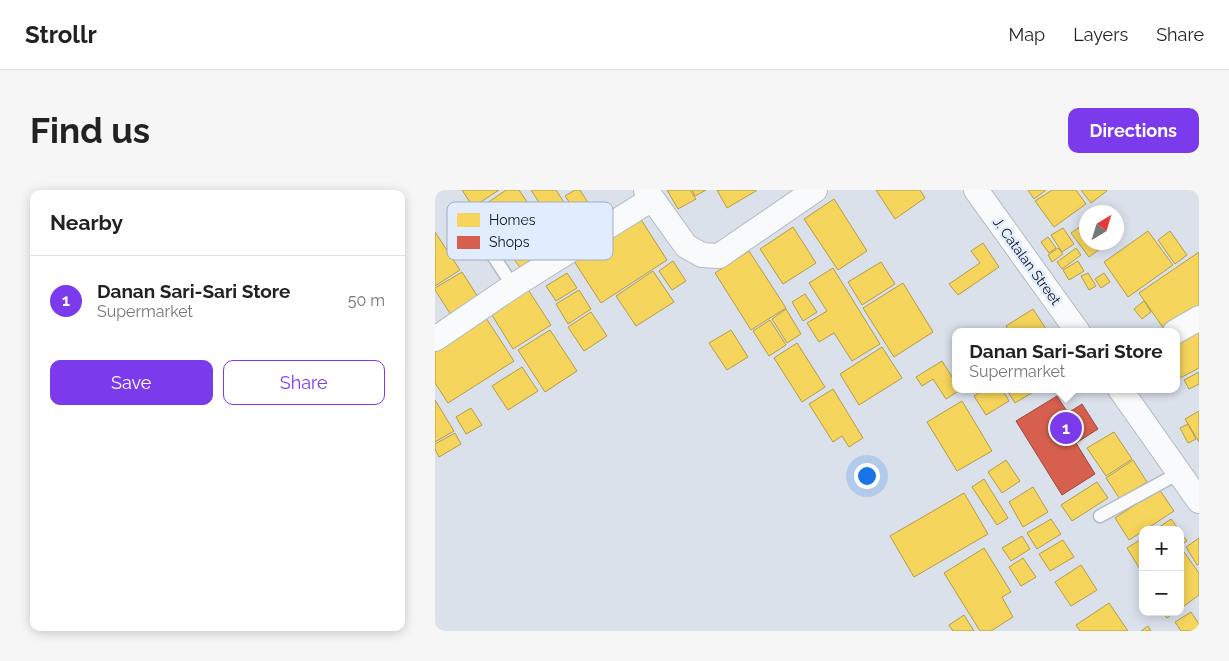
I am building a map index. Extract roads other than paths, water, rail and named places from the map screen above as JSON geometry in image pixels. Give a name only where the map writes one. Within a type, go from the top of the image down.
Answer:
[{"type":"street","points":[[613,218],[649,194],[686,246],[702,255],[719,256],[815,190]]},
{"type":"street","name":"J. Catalan Street","points":[[976,190],[1075,328]]},
{"type":"street","points":[[435,339],[551,260]]},
{"type":"street","points":[[1180,329],[1199,318]]},
{"type":"street","points":[[1123,393],[1199,501]]},
{"type":"lane","points":[[496,260],[513,286]]},
{"type":"lane","points":[[1100,516],[1179,473]]},
{"type":"place","name":"Danan Sari-Sari Store","points":[[1066,428]]}]
